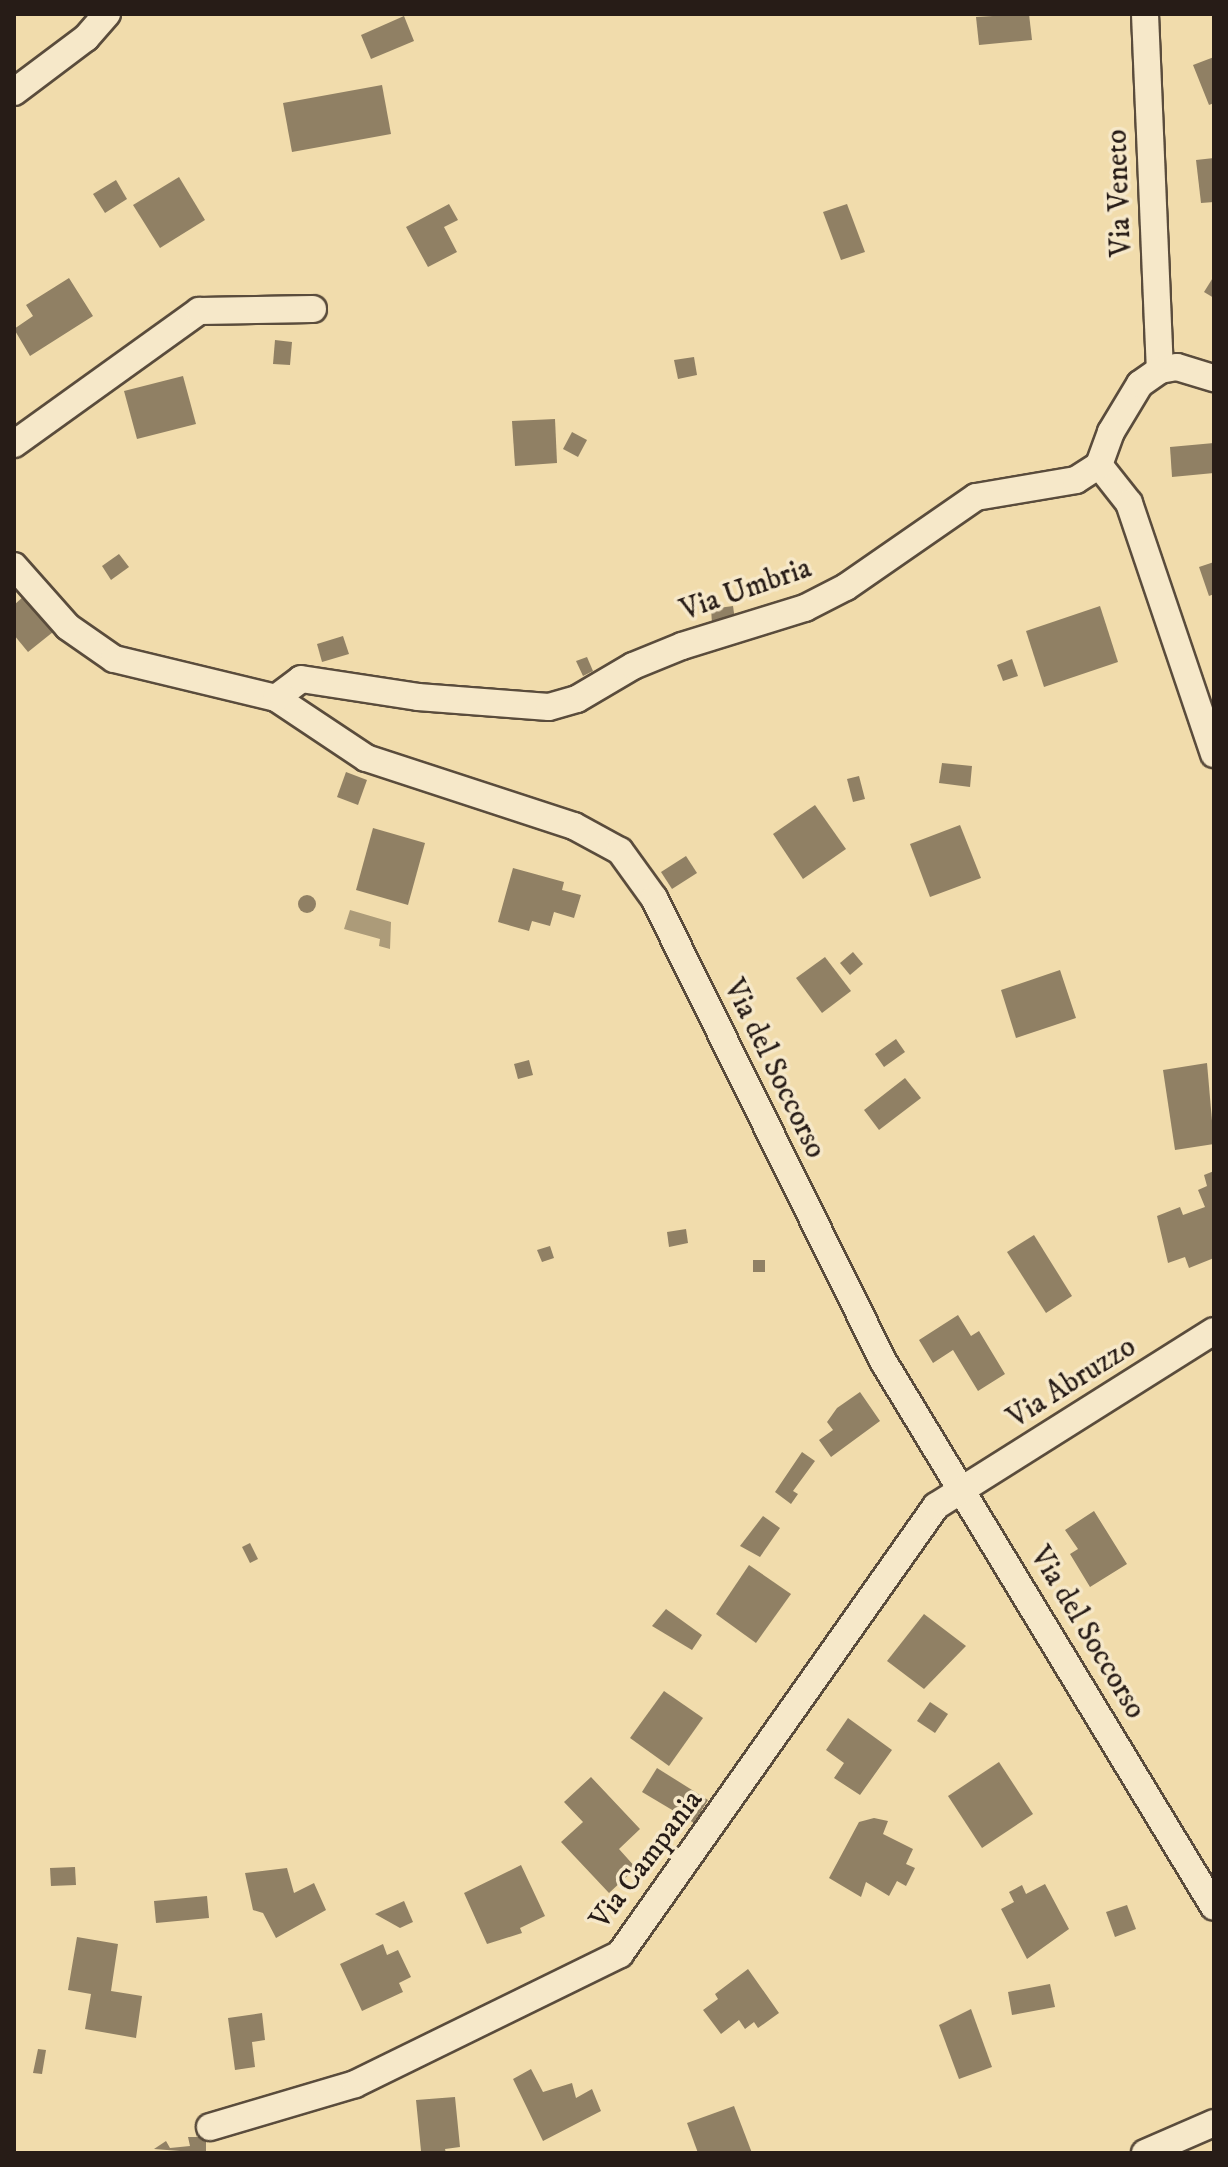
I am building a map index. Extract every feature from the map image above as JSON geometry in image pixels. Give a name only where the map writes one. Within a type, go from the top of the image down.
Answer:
[{"type":"street","points":[[14,92],[86,38],[107,14]]},
{"type":"street","name":"Via Veneto","points":[[1145,14],[1160,370]]},
{"type":"street","points":[[14,444],[199,311],[313,309]]},
{"type":"street","points":[[1214,378],[1177,367],[1160,370],[1140,384],[1111,432],[1099,465],[1129,503],[1214,754]]},
{"type":"street","name":"Via Umbria","points":[[276,698],[301,679],[418,697],[549,707],[682,646],[805,608],[846,587],[976,497],[1076,480],[1099,465]]},
{"type":"street","name":"Via del Soccorso","points":[[14,566],[94,649],[114,659],[276,698],[366,758],[574,826],[620,851],[654,898],[883,1361],[1214,1907]]},
{"type":"street","name":"Via Abruzzo","points":[[964,1490],[1214,1331]]},
{"type":"street","name":"Via Campania","points":[[210,2127],[355,2084],[620,1954],[936,1506],[964,1490]]},
{"type":"street","points":[[1145,2153],[1214,2123]]},
{"type":"shaded area","points":[[350,910],[391,922],[390,949],[379,946],[380,939],[344,929]]},
{"type":"building","points":[[1029,14],[1032,40],[979,45],[976,17]]},
{"type":"building","points":[[404,16],[414,41],[371,59],[361,35]]},
{"type":"building","points":[[1214,57],[1214,103],[1209,105],[1193,65]]},
{"type":"building","points":[[382,85],[391,134],[292,152],[283,103]]},
{"type":"building","points":[[1214,158],[1214,202],[1201,203],[1196,160]]},
{"type":"building","points":[[179,177],[205,220],[160,248],[133,205]]},
{"type":"building","points":[[116,180],[127,199],[105,213],[93,194]]},
{"type":"building","points":[[449,204],[458,220],[444,227],[457,252],[428,267],[406,227]]},
{"type":"building","points":[[847,204],[865,252],[841,260],[823,212]]},
{"type":"building","points":[[1214,276],[1214,298],[1204,292]]},
{"type":"building","points":[[69,278],[93,316],[30,356],[14,329],[33,316],[26,305]]},
{"type":"building","points":[[275,340],[292,342],[290,365],[273,364]]},
{"type":"building","points":[[694,357],[697,375],[678,379],[674,360]]},
{"type":"building","points":[[183,376],[196,424],[137,439],[124,391]]},
{"type":"building","points":[[555,419],[557,463],[515,466],[512,421]]},
{"type":"building","points":[[572,432],[587,440],[578,457],[563,449]]},
{"type":"building","points":[[1214,443],[1214,473],[1172,477],[1170,447]]},
{"type":"building","points":[[119,554],[129,567],[111,580],[102,566]]},
{"type":"building","points":[[1214,562],[1214,594],[1209,596],[1199,567]]},
{"type":"building","points":[[24,596],[53,632],[28,652],[14,635],[14,605]]},
{"type":"building","points":[[733,606],[735,620],[712,623],[711,609]]},
{"type":"building","points":[[1100,606],[1118,662],[1044,687],[1026,631]]},
{"type":"building","points":[[343,636],[349,654],[322,662],[317,644]]},
{"type":"building","points":[[587,657],[593,671],[583,676],[576,661]]},
{"type":"building","points":[[1012,659],[1018,676],[1003,681],[997,665]]},
{"type":"building","points":[[942,763],[972,766],[970,787],[939,783]]},
{"type":"building","points":[[346,772],[367,780],[358,805],[337,797]]},
{"type":"building","points":[[859,776],[865,799],[853,802],[847,779]]},
{"type":"building","points":[[815,805],[846,849],[803,879],[773,834]]},
{"type":"building","points":[[960,825],[981,878],[930,897],[910,844]]},
{"type":"building","points":[[373,828],[425,843],[408,905],[356,890]]},
{"type":"building","points":[[686,856],[697,873],[672,889],[661,872]]},
{"type":"building","points":[[513,868],[564,882],[562,890],[581,895],[574,918],[554,912],[550,926],[532,921],[529,931],[498,922]]},
{"type":"building","points":[[307,895],[316,904],[307,913],[298,904]]},
{"type":"building","points":[[853,952],[863,964],[850,975],[840,963]]},
{"type":"building","points":[[825,957],[851,991],[822,1013],[796,978]]},
{"type":"building","points":[[1060,970],[1076,1018],[1016,1038],[1001,990]]},
{"type":"building","points":[[896,1039],[905,1052],[884,1067],[875,1054]]},
{"type":"building","points":[[529,1060],[533,1075],[518,1079],[514,1064]]},
{"type":"building","points":[[1207,1063],[1214,1144],[1175,1150],[1163,1070]]},
{"type":"building","points":[[905,1078],[921,1098],[879,1130],[864,1110]]},
{"type":"building","points":[[1214,1171],[1214,1258],[1189,1268],[1185,1257],[1168,1263],[1157,1216],[1180,1207],[1183,1215],[1205,1207],[1198,1190],[1207,1186],[1204,1175]]},
{"type":"building","points":[[686,1229],[688,1243],[669,1247],[667,1232]]},
{"type":"building","points":[[1034,1235],[1072,1296],[1046,1313],[1007,1252]]},
{"type":"building","points":[[550,1246],[554,1258],[542,1262],[537,1250]]},
{"type":"building","points":[[753,1260],[765,1260],[765,1272],[753,1272]]},
{"type":"building","points":[[958,1315],[971,1336],[979,1331],[1005,1374],[978,1391],[953,1350],[933,1363],[919,1340]]},
{"type":"building","points":[[860,1392],[880,1421],[831,1457],[819,1440],[833,1430],[827,1422],[837,1408]]},
{"type":"building","points":[[802,1452],[815,1461],[793,1491],[798,1494],[791,1504],[775,1492]]},
{"type":"building","points":[[1094,1511],[1127,1564],[1090,1587],[1070,1554],[1078,1549],[1065,1530]]},
{"type":"building","points":[[763,1516],[780,1528],[760,1557],[740,1546]]},
{"type":"building","points":[[250,1543],[258,1559],[250,1563],[242,1547]]},
{"type":"building","points":[[749,1565],[791,1594],[756,1643],[716,1614]]},
{"type":"building","points":[[666,1609],[702,1635],[692,1650],[652,1626]]},
{"type":"building","points":[[924,1614],[966,1646],[924,1689],[887,1661]]},
{"type":"building","points":[[664,1691],[703,1718],[669,1766],[630,1738]]},
{"type":"building","points":[[930,1702],[948,1714],[935,1733],[917,1721]]},
{"type":"building","points":[[848,1718],[892,1750],[860,1795],[834,1778],[844,1763],[826,1750]]},
{"type":"building","points":[[999,1762],[1033,1814],[982,1848],[948,1796]]},
{"type":"building","points":[[657,1768],[708,1800],[694,1823],[642,1792]]},
{"type":"building","points":[[591,1777],[640,1829],[619,1849],[636,1868],[609,1893],[561,1842],[583,1822],[564,1802]]},
{"type":"building","points":[[874,1818],[888,1821],[883,1834],[913,1849],[906,1864],[915,1868],[906,1886],[897,1881],[889,1896],[866,1882],[861,1897],[829,1878],[859,1822]]},
{"type":"building","points":[[521,1865],[545,1916],[520,1928],[522,1933],[487,1944],[464,1893]]},
{"type":"building","points":[[75,1867],[76,1885],[51,1886],[50,1868]]},
{"type":"building","points":[[287,1868],[294,1893],[314,1883],[326,1910],[276,1938],[263,1913],[253,1910],[245,1873]]},
{"type":"building","points":[[1045,1884],[1069,1929],[1027,1959],[1001,1909],[1014,1902],[1009,1892],[1022,1885],[1026,1894]]},
{"type":"building","points":[[207,1896],[209,1918],[156,1923],[154,1901]]},
{"type":"building","points":[[404,1901],[413,1922],[400,1928],[375,1914]]},
{"type":"building","points":[[1127,1905],[1136,1929],[1115,1937],[1106,1912]]},
{"type":"building","points":[[77,1937],[118,1944],[111,1991],[142,1996],[136,2038],[85,2029],[91,1994],[68,1990]]},
{"type":"building","points":[[383,1944],[387,1955],[398,1950],[411,1977],[399,1983],[403,1992],[362,2011],[340,1964]]},
{"type":"building","points":[[748,1969],[779,2013],[758,2028],[754,2022],[745,2029],[739,2020],[721,2034],[703,2010],[718,1999],[715,1994]]},
{"type":"building","points":[[1050,1984],[1055,2007],[1012,2015],[1008,1992]]},
{"type":"building","points":[[971,2009],[992,2067],[959,2079],[939,2025]]},
{"type":"building","points":[[262,2013],[265,2040],[252,2042],[255,2067],[235,2070],[228,2018]]},
{"type":"building","points":[[38,2049],[46,2050],[42,2074],[33,2073]]},
{"type":"building","points":[[531,2069],[543,2092],[572,2083],[576,2098],[592,2089],[601,2111],[543,2141],[513,2079]]},
{"type":"building","points":[[455,2097],[460,2147],[445,2149],[446,2153],[421,2151],[416,2100]]},
{"type":"building","points":[[734,2106],[752,2153],[698,2153],[687,2123]]},
{"type":"building","points":[[188,2137],[206,2137],[206,2153],[154,2149],[166,2141],[170,2148],[190,2146]]}]
